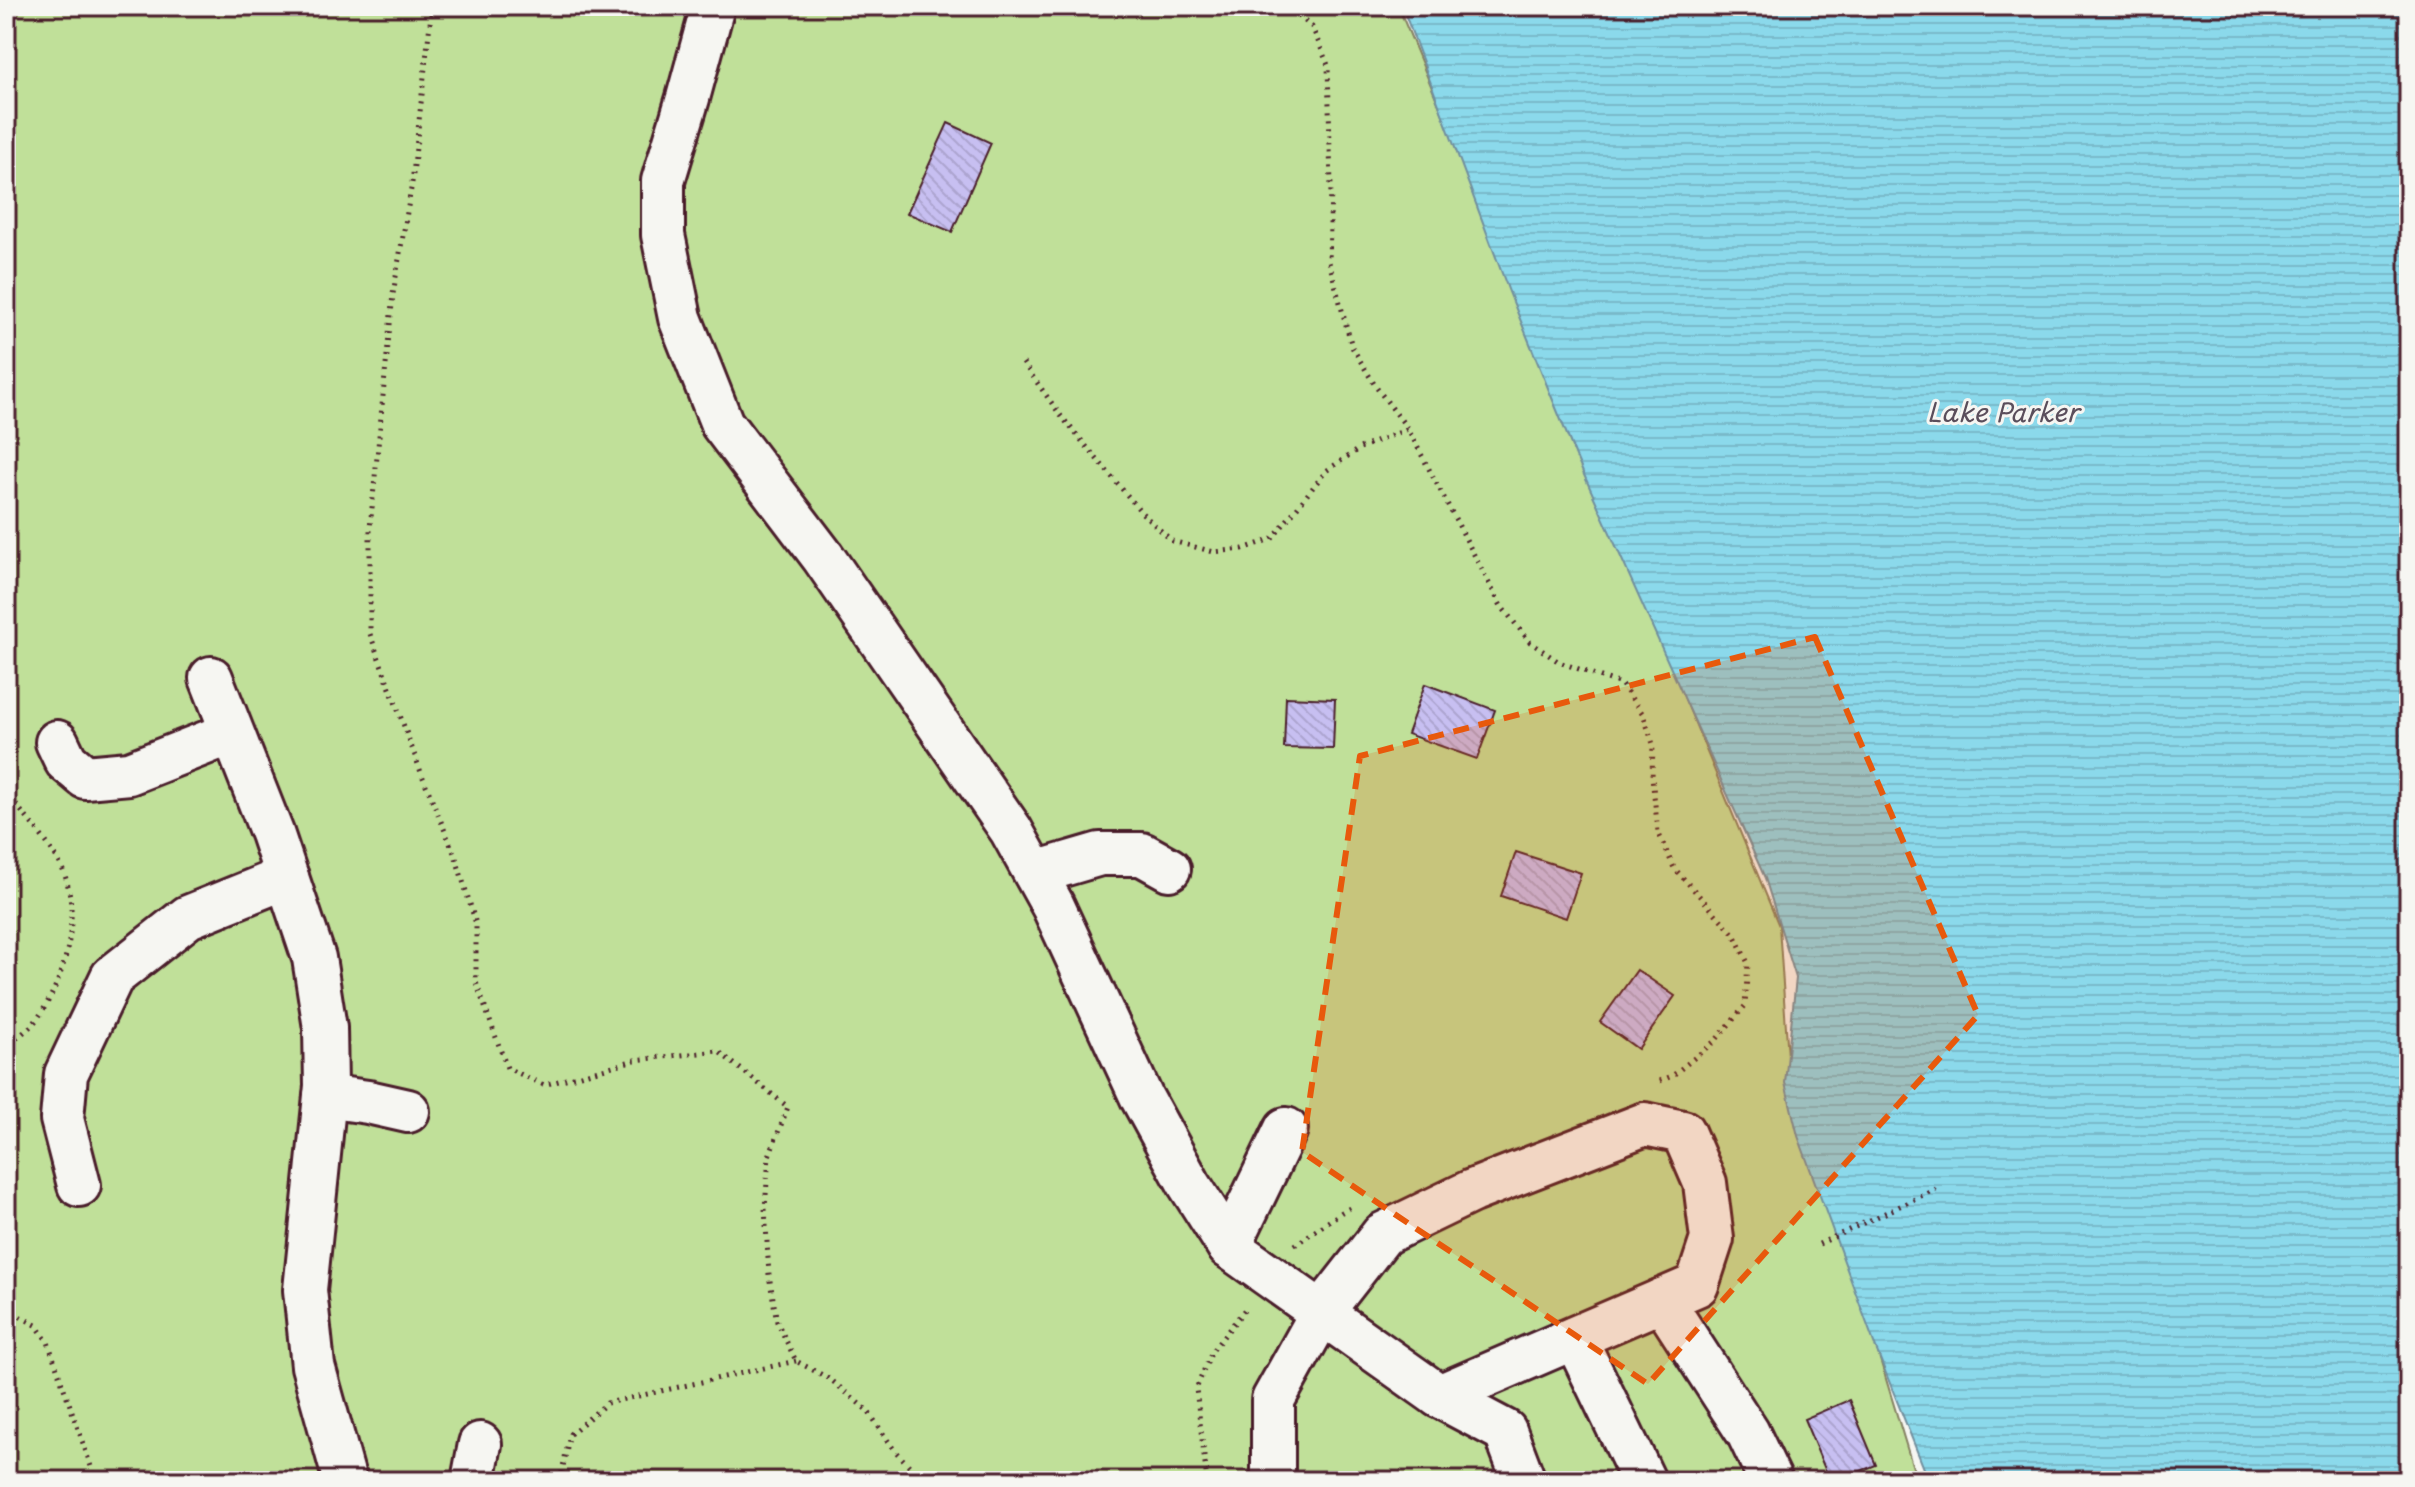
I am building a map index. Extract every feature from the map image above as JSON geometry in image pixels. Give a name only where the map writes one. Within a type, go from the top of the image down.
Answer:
[{"type":"lane","points":[[713,6],[663,181],[663,235],[680,318],[722,424],[849,595],[1002,817],[1053,906],[1142,1098],[1189,1184],[1229,1247],[1439,1396],[1505,1431],[1524,1481]]},
{"type":"lane","points":[[211,678],[272,833],[314,958],[325,1028],[325,1096],[305,1290],[313,1366],[345,1481]]},
{"type":"lane","points":[[57,742],[66,761],[85,777],[129,773],[231,733]]},
{"type":"lane","points":[[1035,873],[1100,854],[1142,854],[1169,869]]},
{"type":"lane","points":[[79,1185],[62,1119],[66,1074],[112,977],[188,917],[287,877]]},
{"type":"lane","points":[[325,1096],[408,1111]]},
{"type":"lane","points":[[1273,1481],[1273,1400],[1322,1312],[1383,1234],[1472,1191],[1645,1124],[1683,1132],[1705,1183],[1712,1239],[1697,1285],[1439,1396]]},
{"type":"lane","points":[[1229,1247],[1286,1129]]},
{"type":"lane","points":[[1662,1300],[1748,1433],[1771,1481]]},
{"type":"lane","points":[[1575,1338],[1644,1481]]},
{"type":"path","points":[[245,6],[279,11],[287,6]]},
{"type":"path","points":[[432,6],[412,183],[393,294],[370,528],[370,634],[456,858],[476,924],[476,982],[507,1068],[544,1085],[635,1060],[718,1051],[788,1107],[769,1156],[765,1208],[769,1275],[777,1322],[796,1361],[830,1379],[868,1411],[895,1451],[924,1481]]},
{"type":"path","points":[[1286,6],[1312,27],[1328,65],[1329,262],[1352,347],[1376,387],[1408,429],[1501,606],[1530,642],[1559,662],[1621,684],[1643,714],[1653,744],[1652,777],[1658,832],[1674,868],[1734,934],[1748,963],[1745,1006],[1715,1041],[1672,1076],[1646,1086]]},
{"type":"path","points":[[1023,363],[1061,416],[1142,513],[1172,541],[1214,552],[1243,549],[1272,539],[1326,471],[1360,448],[1408,429]]},
{"type":"path","points":[[6,792],[57,857],[70,895],[70,939],[56,985],[37,1020],[6,1047]]},
{"type":"path","points":[[1819,1244],[1936,1189]]},
{"type":"path","points":[[1207,1481],[1196,1389],[1212,1351],[1297,1243],[1356,1206]]},
{"type":"path","points":[[6,1309],[36,1325],[48,1342],[96,1481]]},
{"type":"path","points":[[560,1481],[570,1434],[607,1403],[796,1361]]},
{"type":"highlighted area","points":[[1815,637],[1978,1015],[1648,1384],[1302,1152],[1360,756]]},
{"type":"green space","points":[[6,6],[1398,6],[1779,926],[1788,1057],[1917,1481],[6,1481]]},
{"type":"water","name":"Lake Parker","points":[[1402,6],[2409,6],[2409,1481],[1929,1481],[1877,1351],[1798,1136],[1785,1083],[1796,978],[1765,878],[1576,457],[1509,292]]},
{"type":"building","points":[[948,123],[991,143],[952,232],[907,213]]},
{"type":"building","points":[[1425,684],[1495,710],[1477,759],[1407,734]]},
{"type":"building","points":[[1286,697],[1335,699],[1333,749],[1284,748]]},
{"type":"building","points":[[1516,852],[1581,873],[1566,918],[1501,896]]},
{"type":"building","points":[[1637,970],[1675,996],[1638,1049],[1600,1022]]},
{"type":"building","points":[[1849,1400],[1876,1465],[1830,1481],[1804,1419]]}]
